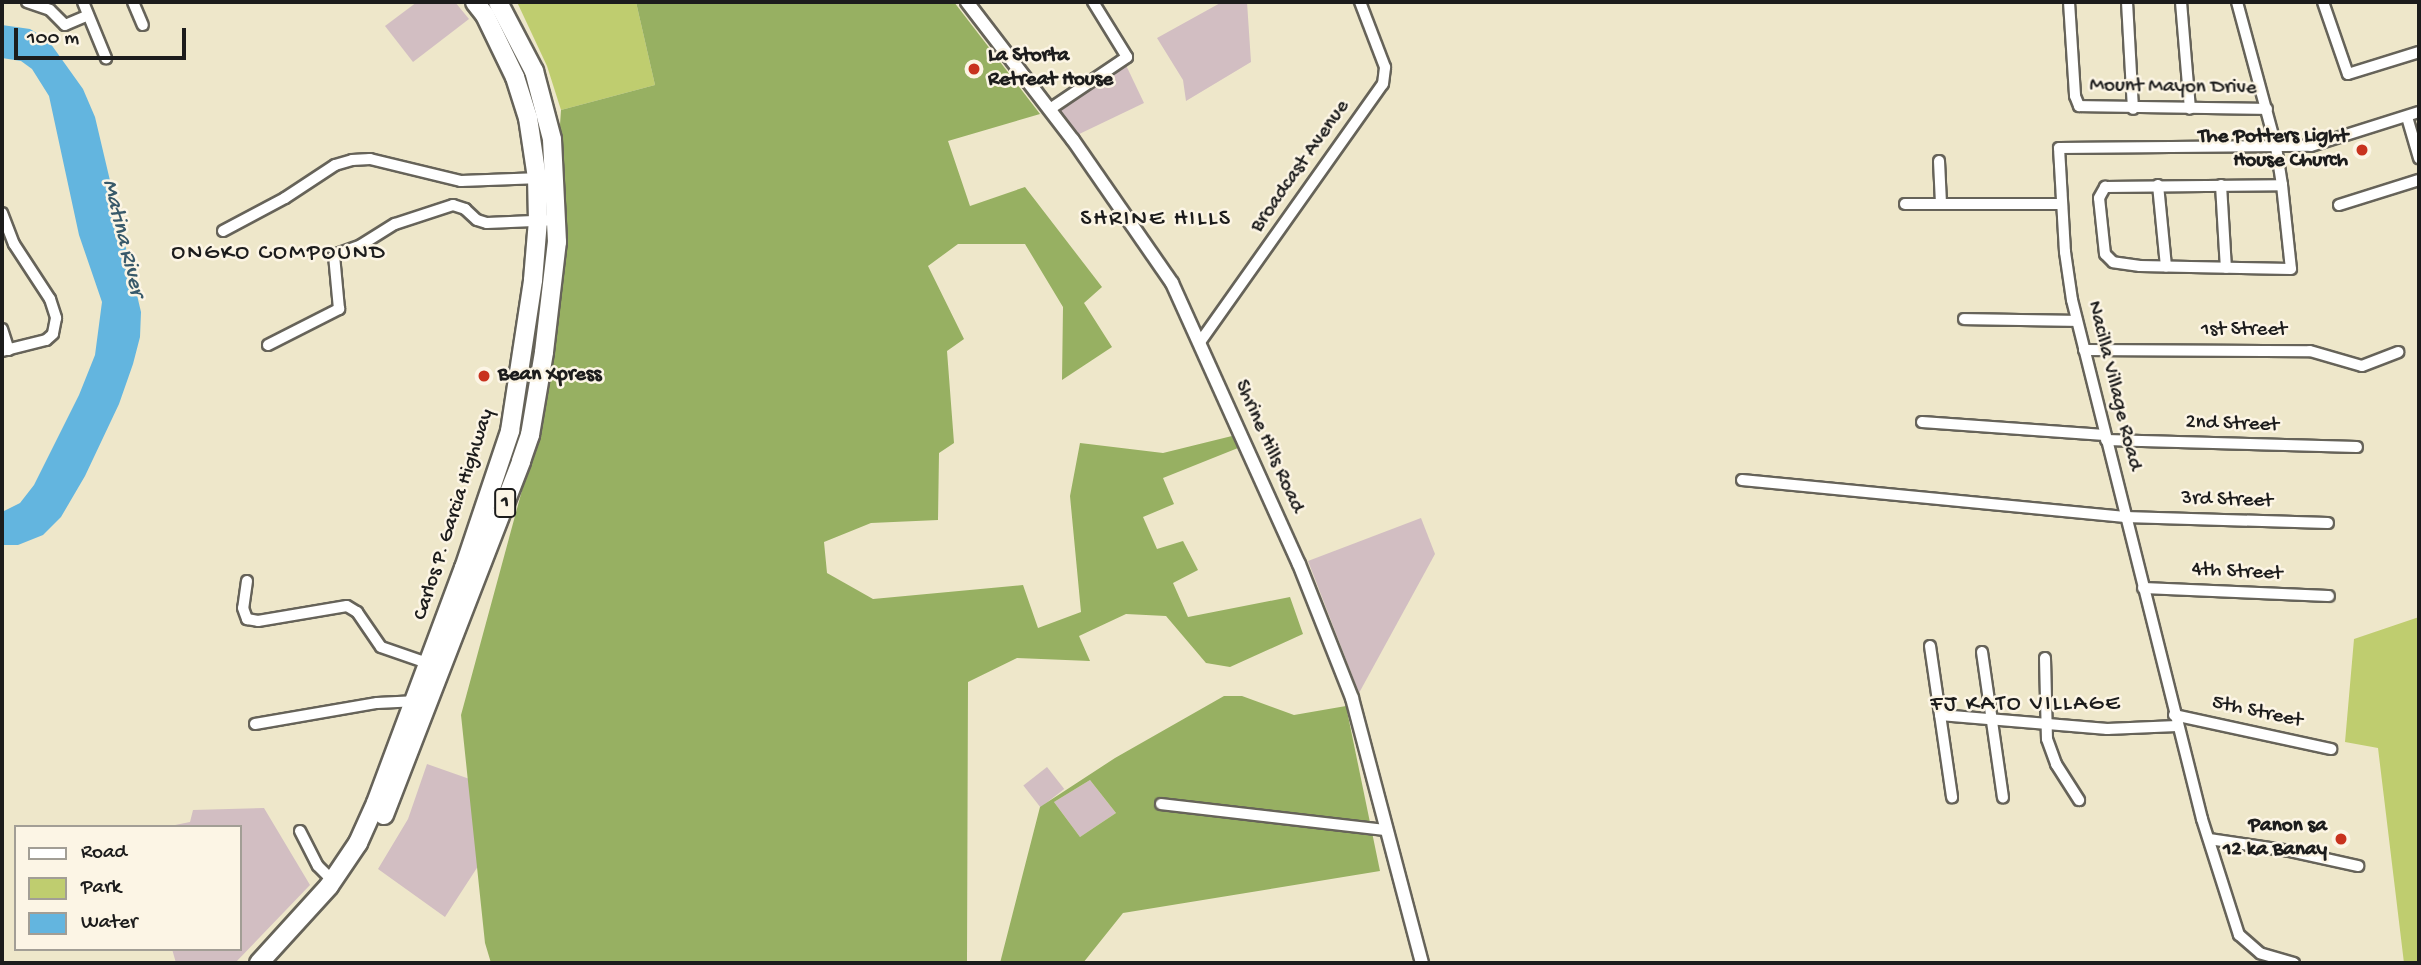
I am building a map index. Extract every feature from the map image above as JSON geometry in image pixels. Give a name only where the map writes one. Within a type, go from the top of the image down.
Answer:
[{"type":"highway","name":"Carlos P. Garcia Highway","points":[[435,666],[510,431],[524,349],[538,220],[537,178],[528,118],[515,77],[485,15],[475,2]]},
{"type":"highway","name":"Carlos P. Garcia Highway","points":[[259,963],[333,881],[358,843],[421,702],[530,435],[544,352],[557,220],[556,178],[552,139],[541,92],[525,51],[498,2]]},
{"type":"highway","name":"Carlos P. Garcia Highway","points":[[275,963],[354,873],[386,809],[421,702]]},
{"type":"street","points":[[27,2],[50,10],[65,25],[89,15]]},
{"type":"street","points":[[83,2],[106,58]]},
{"type":"street","points":[[133,2],[144,25]]},
{"type":"street","name":"Shrine Hills Road","points":[[967,2],[1050,108],[1152,251],[1172,283],[1200,342],[1328,635],[1366,742],[1422,963]]},
{"type":"street","points":[[1050,108],[1127,57],[1093,2]]},
{"type":"street","name":"Broadcast Avenue","points":[[1200,342],[1383,84],[1385,67],[1360,2]]},
{"type":"street","name":"Mount Mayon Drive","points":[[2069,2],[2075,96],[2079,106],[2133,109],[2267,109]]},
{"type":"street","points":[[2127,2],[2133,109]]},
{"type":"street","points":[[2181,2],[2190,109]]},
{"type":"street","points":[[2237,2],[2276,147],[2282,185],[2291,269],[2121,264],[2109,259],[2104,247],[2099,193],[2105,187],[2282,185]]},
{"type":"street","points":[[2323,2],[2348,74],[2419,52]]},
{"type":"street","name":"Nacilla Village Road","points":[[2294,963],[2279,962],[2251,948],[2239,935],[2208,839],[2077,320],[2068,278],[2059,148],[2276,147],[2319,144],[2419,112]]},
{"type":"street","points":[[2407,117],[2419,158]]},
{"type":"street","points":[[223,231],[285,198],[335,164],[352,160],[370,159],[453,180],[556,178]]},
{"type":"street","points":[[1939,161],[1941,204]]},
{"type":"street","points":[[2339,205],[2419,180]]},
{"type":"street","points":[[2158,185],[2166,267]]},
{"type":"street","points":[[2221,185],[2226,268]]},
{"type":"street","points":[[1905,204],[2062,204]]},
{"type":"street","points":[[268,345],[339,309],[334,255],[361,245],[395,224],[453,205],[487,223],[557,220]]},
{"type":"street","points":[[2,213],[14,244],[50,299],[56,325],[46,340],[5,350],[2,329]]},
{"type":"street","points":[[1964,319],[2077,320]]},
{"type":"street","name":"1st Street","points":[[2084,350],[2310,351],[2362,366],[2398,352]]},
{"type":"street","name":"2nd Street","points":[[1922,422],[2106,438],[2357,447]]},
{"type":"street","name":"3rd Street","points":[[1742,480],[2125,517],[2328,523]]},
{"type":"street","points":[[247,581],[243,608],[247,619],[258,621],[347,606],[356,612],[381,647],[435,666]]},
{"type":"street","name":"4th Street","points":[[2143,588],[2329,596]]},
{"type":"street","points":[[1930,646],[1952,797]]},
{"type":"street","points":[[1982,652],[2003,797]]},
{"type":"street","points":[[2045,658],[2046,725],[2050,751],[2079,800]]},
{"type":"street","points":[[255,724],[377,703],[421,702]]},
{"type":"street","name":"5th Street","points":[[1940,715],[2107,729],[2176,720],[2331,749]]},
{"type":"street","points":[[1161,804],[1387,830]]},
{"type":"street","points":[[300,831],[318,866],[333,881]]},
{"type":"street","points":[[2208,839],[2290,850],[2358,866]]},
{"type":"shaded area","points":[[417,2],[455,2],[469,19],[413,62],[385,26]]},
{"type":"shaded area","points":[[1222,2],[1247,2],[1251,62],[1186,101],[1183,80],[1157,38]]},
{"type":"shaded area","points":[[1124,61],[1144,103],[1073,137],[1053,109]]},
{"type":"shaded area","points":[[1421,518],[1435,554],[1359,693],[1308,561]]},
{"type":"shaded area","points":[[427,764],[498,789],[486,854],[445,917],[378,869],[408,819]]},
{"type":"shaded area","points":[[1047,767],[1064,789],[1041,808],[1023,785]]},
{"type":"shaded area","points":[[1090,780],[1116,813],[1080,837],[1054,802]]},
{"type":"shaded area","points":[[264,808],[310,885],[235,963],[176,963],[173,951],[242,951],[242,825],[175,825],[190,822],[193,810]]},
{"type":"green space","points":[[517,2],[636,2],[655,85],[561,110],[547,66]]},
{"type":"green space","points":[[636,2],[954,2],[1040,114],[948,141],[970,206],[1025,187],[1102,287],[1084,303],[1112,347],[1062,380],[1063,307],[1025,244],[958,244],[928,266],[964,339],[947,351],[954,443],[939,453],[938,520],[871,523],[824,542],[827,573],[873,599],[1023,585],[1038,628],[1081,612],[1070,496],[1080,443],[1163,453],[1232,436],[1238,448],[1163,478],[1174,504],[1143,517],[1157,549],[1183,541],[1198,570],[1173,583],[1188,617],[1290,597],[1303,634],[1230,667],[1206,663],[1166,616],[1126,614],[1079,636],[1090,661],[1017,658],[968,682],[967,963],[491,963],[485,943],[461,715],[540,424],[561,110],[655,85]]},
{"type":"green space","points":[[2419,617],[2419,963],[2404,963],[2378,748],[2345,742],[2354,639]]},
{"type":"green space","points":[[1224,696],[1242,696],[1294,715],[1346,706],[1380,871],[1123,913],[1083,963],[1000,963],[1040,807],[1115,758]],"holes":[[[1090,780],[1116,813],[1080,837],[1054,802]]]},
{"type":"water","name":"Matina River","points":[[2,25],[30,29],[48,40],[83,89],[95,117],[141,312],[140,337],[133,364],[119,404],[85,476],[61,517],[43,535],[18,545],[2,545],[2,512],[20,503],[34,485],[79,395],[95,355],[102,302],[79,235],[49,96],[32,69],[21,61],[2,58]]},
{"type":"place","name":"La Storta Retreat House","points":[[974,69]]},
{"type":"place","name":"The Potters Light House Church","points":[[2362,150]]},
{"type":"place","name":"Bean Xpress","points":[[484,376]]},
{"type":"place","name":"Panon sa 12 ka Banay","points":[[2341,839]]},
{"type":"district","name":"SHRINE HILLS","points":[[1156,220]]},
{"type":"district","name":"ONGKO COMPOUND","points":[[279,254]]},
{"type":"district","name":"FJ KATO VILLAGE","points":[[2026,705]]}]
